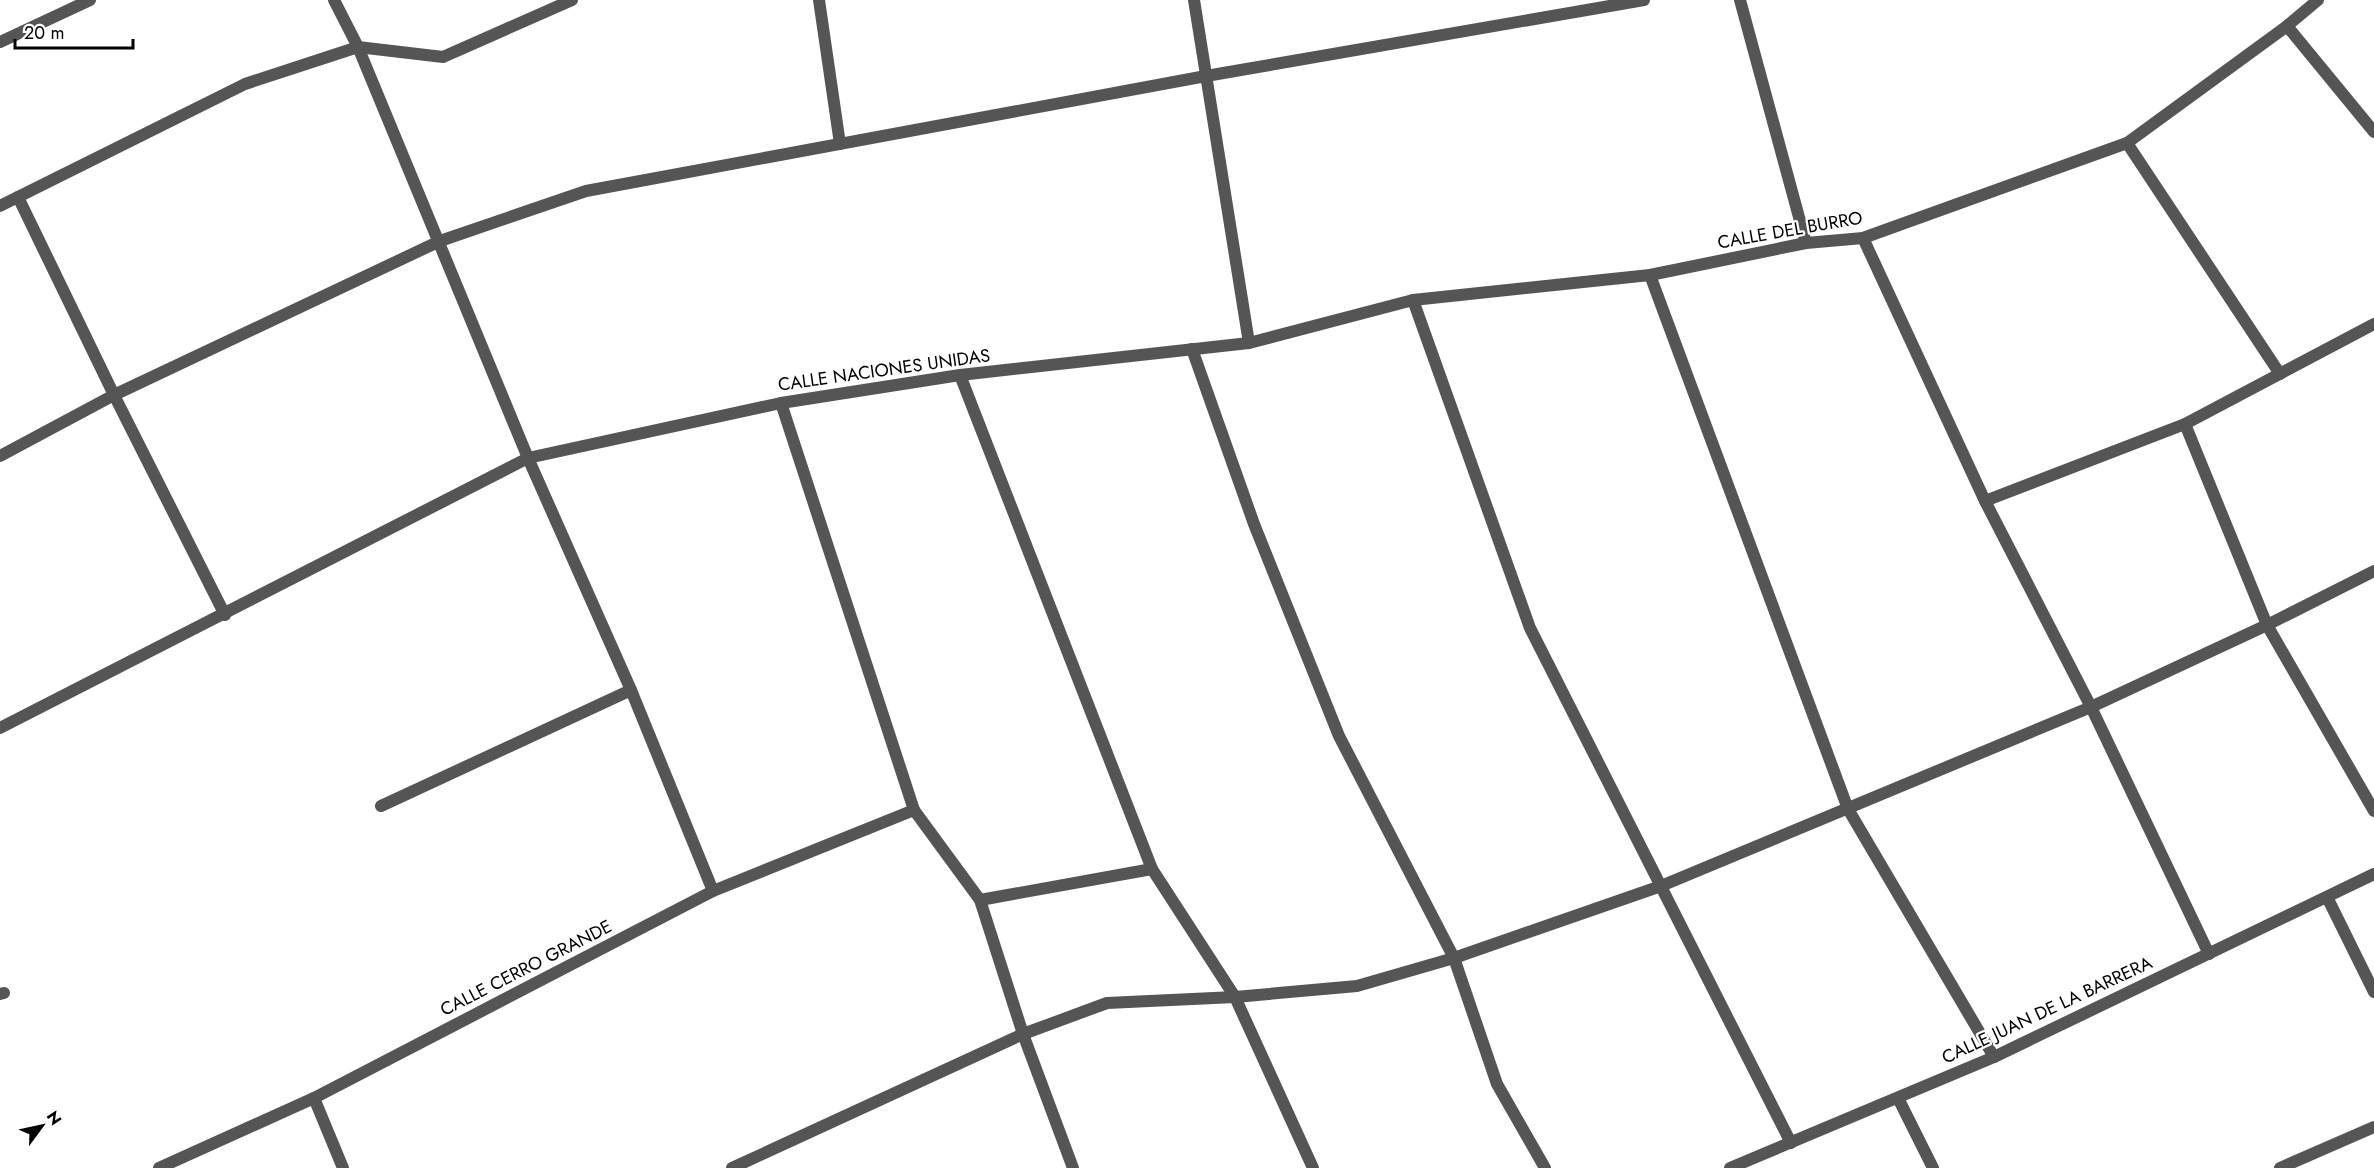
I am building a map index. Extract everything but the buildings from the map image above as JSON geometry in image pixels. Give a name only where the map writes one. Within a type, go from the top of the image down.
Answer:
[{"type":"street","points":[[334,0],[358,47],[528,458],[631,690],[713,891]]},
{"type":"street","points":[[0,206],[245,84],[358,47],[443,57],[572,0]]},
{"type":"street","points":[[819,0],[840,144]]},
{"type":"street","points":[[1194,0],[1249,343]]},
{"type":"street","points":[[0,456],[114,395],[440,241],[586,192],[1206,76],[1644,0]]},
{"type":"street","points":[[1740,0],[1806,243]]},
{"type":"street","name":"CALLE DEL BURRO","points":[[1249,343],[1413,300],[1650,275],[1806,243],[1863,238],[2127,143],[2287,26],[2318,0]]},
{"type":"street","points":[[0,42],[87,1]]},
{"type":"street","points":[[2287,26],[2374,132]]},
{"type":"street","points":[[2127,143],[2280,374]]},
{"type":"street","points":[[18,197],[114,395],[225,615]]},
{"type":"street","points":[[1863,238],[1985,501],[2091,707],[2209,954]]},
{"type":"street","points":[[1650,275],[1848,809],[1994,1057]]},
{"type":"street","points":[[1413,300],[1530,628],[1791,1143]]},
{"type":"street","points":[[1985,501],[2185,424],[2374,324]]},
{"type":"street","name":"CALLE NACIONES UNIDAS","points":[[0,728],[225,615],[528,458],[781,403],[960,375],[1249,343]]},
{"type":"street","points":[[1192,349],[1254,524],[1339,736],[1454,958],[1497,1084],[1545,1168]]},
{"type":"street","points":[[960,375],[1152,869],[1235,997],[1313,1168]]},
{"type":"street","points":[[781,403],[914,810],[980,900],[1023,1034],[1073,1168]]},
{"type":"street","points":[[2185,424],[2267,625],[2374,811]]},
{"type":"street","points":[[740,1166],[1023,1034],[1107,1003],[1235,997],[1357,986],[1454,958],[1661,886],[2091,707],[2267,625],[2374,571]]},
{"type":"street","points":[[381,806],[631,690]]},
{"type":"street","name":"CALLE CERRO GRANDE","points":[[159,1168],[314,1098],[713,891],[914,810]]},
{"type":"street","points":[[980,900],[1152,869]]},
{"type":"street","name":"CALLE JUAN DE LA BARRERA","points":[[1730,1168],[1994,1057],[2374,874]]},
{"type":"street","points":[[2327,897],[2374,992]]},
{"type":"street","points":[[314,1098],[343,1168]]},
{"type":"street","points":[[1898,1098],[1933,1168]]},
{"type":"street","points":[[2280,1168],[2374,1127]]}]
